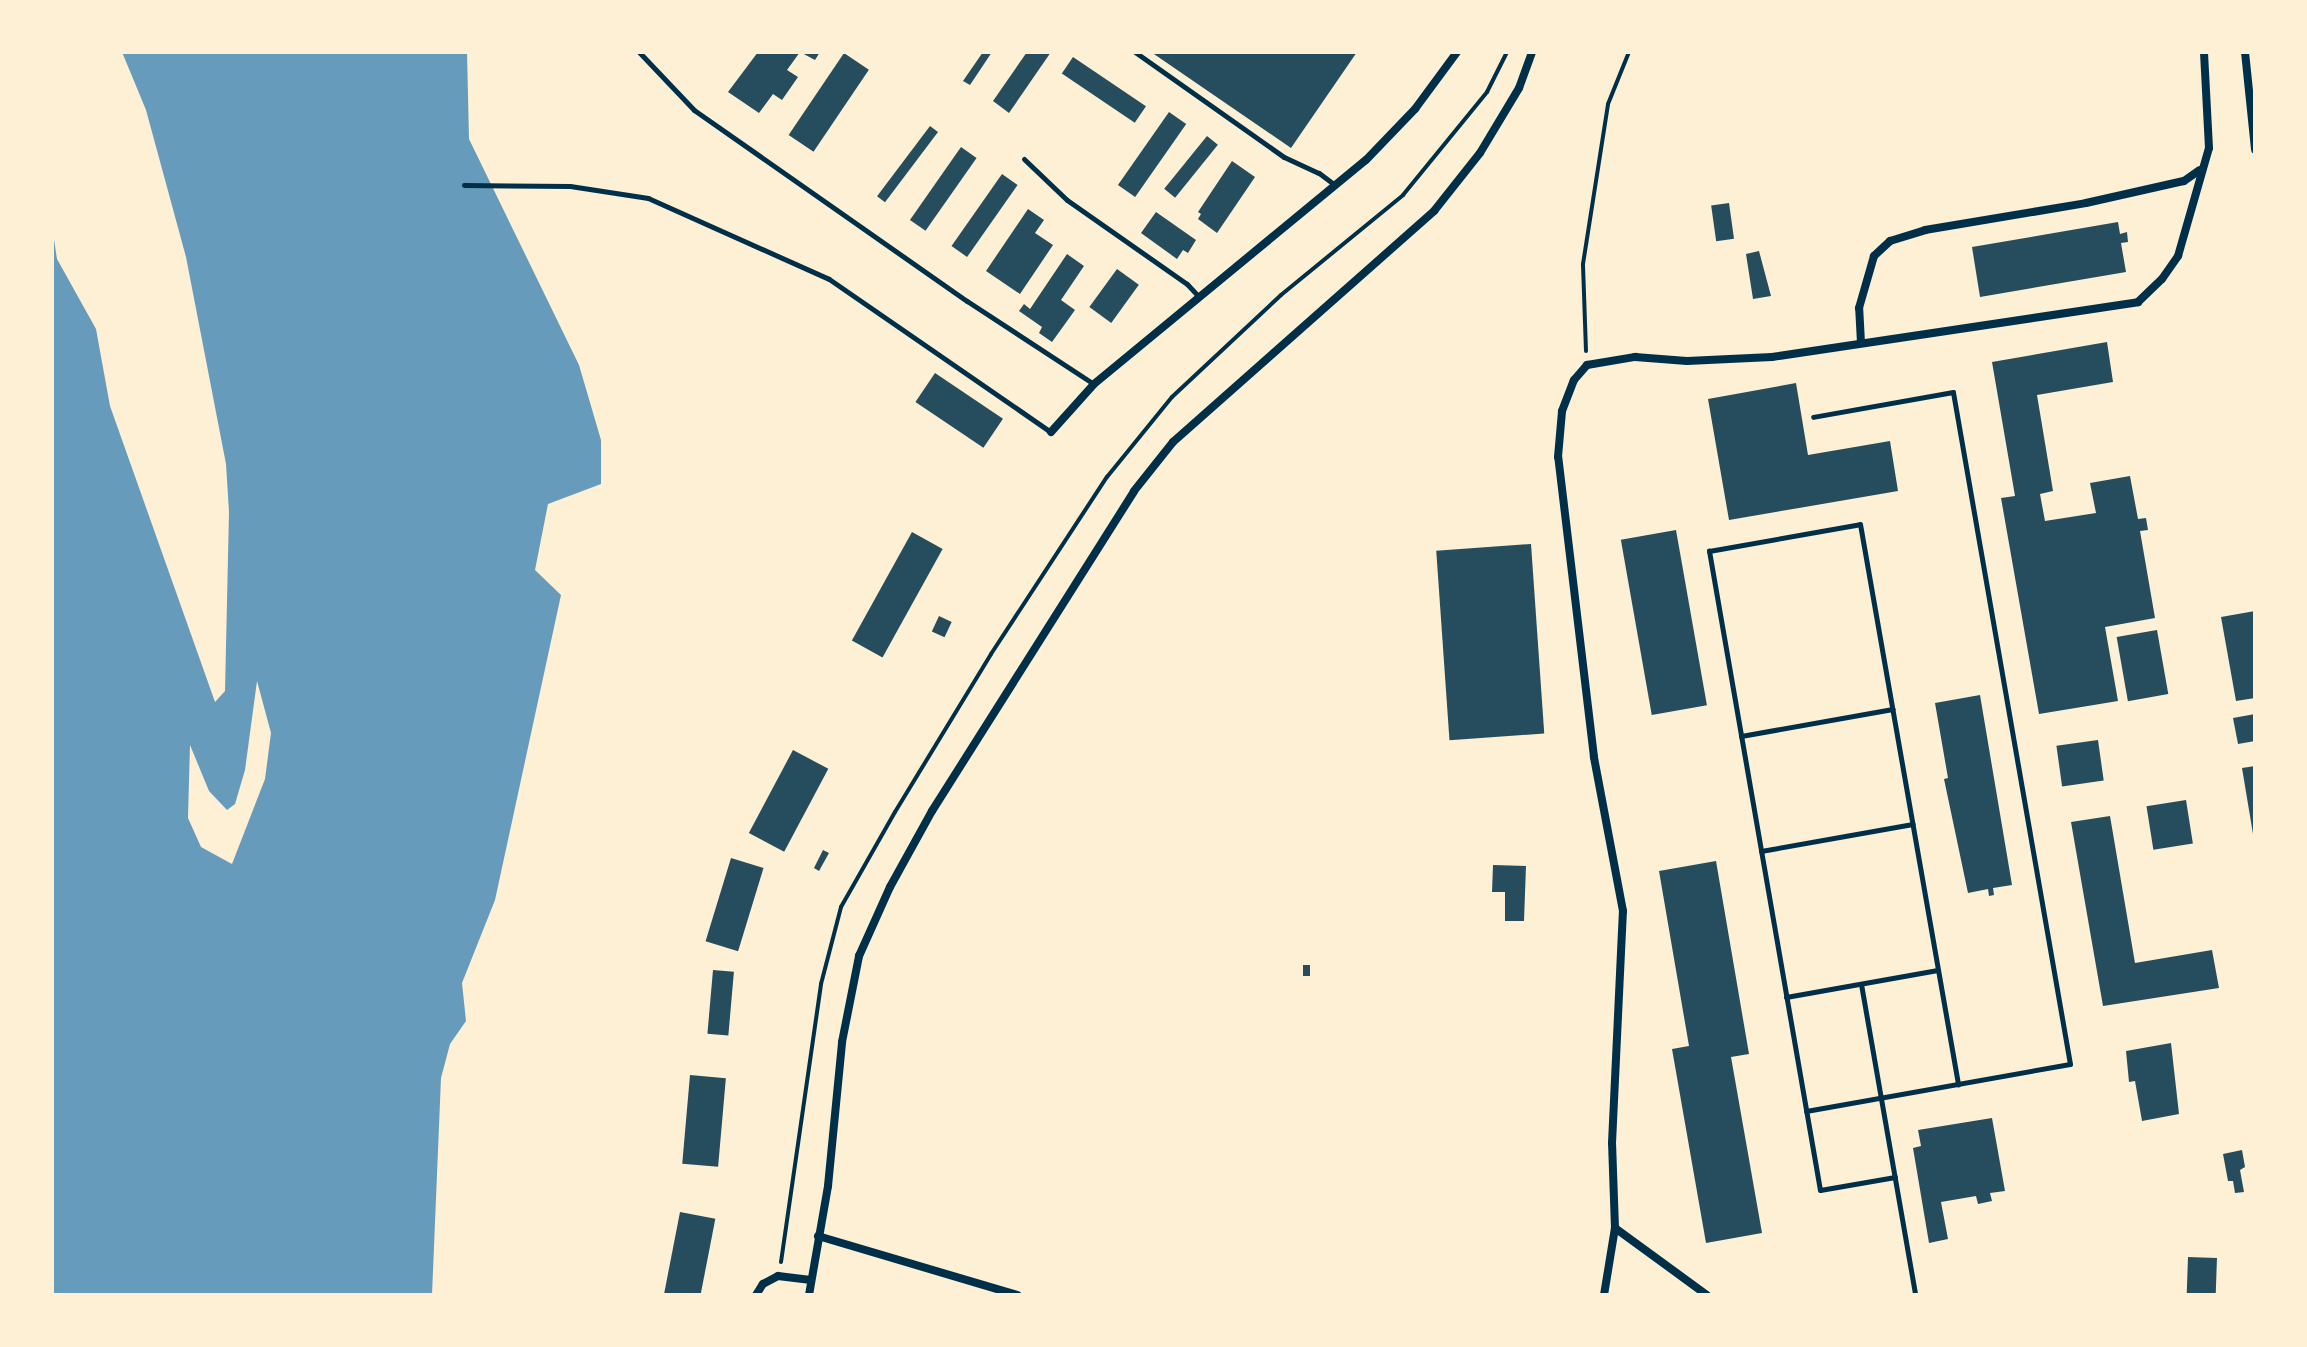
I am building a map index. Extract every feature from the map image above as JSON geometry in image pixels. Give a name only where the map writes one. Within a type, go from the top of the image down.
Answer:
[{"type":"street","points":[[1051,432],[1094,384],[1391,135],[1457,52]]},
{"type":"street","points":[[809,1295],[828,1186],[842,1042],[859,956],[890,887],[939,798],[1118,517],[1173,442],[1434,211],[1480,153],[1519,88],[1532,52]]},
{"type":"street","points":[[1604,1295],[1615,1228],[1612,1143],[1623,911],[1594,757],[1558,457],[1562,411],[1574,380],[1587,365],[1635,357],[1687,361],[1772,357],[2138,302],[2162,279],[2178,256],[2209,148],[2204,52]]},
{"type":"street","points":[[2245,52],[2255,149]]},
{"type":"street","points":[[1861,343],[1859,308],[1874,256],[1890,241],[1925,230],[2086,203],[2184,181],[2201,170]]},
{"type":"street","points":[[1615,1228],[1707,1295]]},
{"type":"street","points":[[818,1236],[1017,1295]]},
{"type":"street","points":[[756,1295],[763,1284],[778,1276],[811,1280]]},
{"type":"lane","points":[[639,52],[694,110],[954,292],[1094,384]]},
{"type":"lane","points":[[1135,52],[1284,157],[1319,173],[1335,185]]},
{"type":"lane","points":[[1024,159],[1067,200],[1187,284],[1199,297]]},
{"type":"lane","points":[[464,185],[570,186],[648,198],[829,279],[1051,432]]},
{"type":"lane","points":[[1806,1111],[2070,1064],[1953,392],[1813,417]]},
{"type":"lane","points":[[1895,1177],[1820,1190],[1709,551],[1860,524],[1958,1084]]},
{"type":"lane","points":[[1741,736],[1893,709]]},
{"type":"lane","points":[[1761,851],[1913,824]]},
{"type":"lane","points":[[1786,997],[1938,970]]},
{"type":"lane","points":[[1861,984],[1915,1295]]},
{"type":"path","points":[[1587,365],[1583,264],[1608,104],[1629,52]]},
{"type":"water","points":[[122,52],[467,52],[469,139],[579,365],[601,440],[601,484],[548,504],[535,570],[561,595],[495,900],[462,983],[466,1021],[450,1044],[441,1078],[432,1295],[52,1295],[52,226],[57,259],[96,329],[110,406],[215,702],[225,691],[229,512],[226,464],[186,257],[146,110]],"holes":[[[257,681],[271,733],[265,779],[232,864],[201,847],[188,818],[190,745],[209,791],[227,810],[235,804],[245,770]]]},
{"type":"building","points":[[758,52],[800,52],[787,70],[798,77],[782,100],[773,94],[759,113],[728,92]]},
{"type":"building","points":[[800,52],[820,52],[815,60]]},
{"type":"building","points":[[983,52],[992,52],[970,85],[963,81]]},
{"type":"building","points":[[1027,52],[1051,52],[1009,113],[993,101]]},
{"type":"building","points":[[1151,52],[1357,52],[1291,148]]},
{"type":"building","points":[[844,53],[869,70],[814,152],[789,135]]},
{"type":"building","points":[[1073,57],[1146,106],[1135,123],[1062,74]]},
{"type":"building","points":[[1169,112],[1186,124],[1135,197],[1118,185]]},
{"type":"building","points":[[930,126],[938,132],[885,202],[877,196]]},
{"type":"building","points":[[1207,136],[1218,145],[1175,198],[1164,189]]},
{"type":"building","points":[[961,147],[977,158],[926,231],[910,220]]},
{"type":"building","points":[[1232,161],[1255,177],[1217,233],[1198,219],[1201,214],[1198,212]]},
{"type":"building","points":[[1002,174],[1018,185],[967,257],[952,246]]},
{"type":"building","points":[[1729,203],[1734,239],[1716,241],[1711,206]]},
{"type":"building","points":[[1028,209],[1044,220],[1035,233],[1053,245],[1020,294],[986,271]]},
{"type":"building","points":[[1156,212],[1196,240],[1188,253],[1183,250],[1177,259],[1141,233]]},
{"type":"building","points":[[2118,222],[2120,234],[2127,232],[2128,242],[2121,243],[2126,272],[1980,297],[1972,247]]},
{"type":"building","points":[[1759,251],[1771,296],[1753,299],[1746,254]]},
{"type":"building","points":[[1067,254],[1084,266],[1061,300],[1075,310],[1052,342],[1039,333],[1042,327],[1019,311],[1024,304],[1030,309]]},
{"type":"building","points":[[1117,269],[1139,285],[1111,323],[1089,307]]},
{"type":"building","points":[[2107,342],[2113,382],[2037,395],[2053,491],[2040,494],[2045,521],[2096,513],[2090,483],[2130,476],[2138,519],[2146,518],[2148,530],[2140,531],[2155,618],[2105,627],[2118,701],[2039,714],[2001,498],[2015,496],[1992,362]]},
{"type":"building","points":[[935,373],[1003,419],[983,448],[915,402]]},
{"type":"building","points":[[1796,383],[1808,455],[1890,441],[1898,491],[1729,520],[1708,399]]},
{"type":"building","points":[[1676,530],[1707,705],[1652,715],[1621,540]]},
{"type":"building","points":[[912,532],[943,549],[882,657],[852,640]]},
{"type":"building","points":[[1531,544],[1544,734],[1449,740],[1436,551]]},
{"type":"building","points":[[2255,611],[2255,698],[2236,701],[2221,617]]},
{"type":"building","points":[[939,616],[952,622],[945,637],[932,631]]},
{"type":"building","points":[[2157,630],[2168,694],[2128,701],[2117,637]]},
{"type":"building","points":[[1980,695],[2012,885],[1993,888],[1994,895],[1989,896],[1988,889],[1968,893],[1944,779],[1948,778],[1935,703]]},
{"type":"building","points":[[2255,714],[2255,741],[2238,744],[2233,718]]},
{"type":"building","points":[[2098,740],[2104,781],[2062,786],[2056,746]]},
{"type":"building","points":[[793,750],[828,769],[784,852],[749,833]]},
{"type":"building","points":[[2255,766],[2255,834],[2253,834],[2242,768]]},
{"type":"building","points":[[2186,800],[2193,843],[2153,850],[2146,806]]},
{"type":"building","points":[[2110,816],[2135,963],[2212,950],[2219,988],[2103,1006],[2071,822]]},
{"type":"building","points":[[823,850],[829,853],[819,871],[814,868]]},
{"type":"building","points":[[731,858],[764,868],[738,951],[706,941]]},
{"type":"building","points":[[1716,861],[1749,1054],[1731,1057],[1762,1233],[1706,1243],[1672,1049],[1689,1046],[1659,871]]},
{"type":"building","points":[[1493,865],[1526,866],[1524,921],[1505,921],[1505,892],[1492,892]]},
{"type":"building","points":[[1303,965],[1310,965],[1310,976],[1303,976]]},
{"type":"building","points":[[713,970],[734,972],[728,1036],[707,1034]]},
{"type":"building","points":[[2171,1043],[2179,1114],[2142,1121],[2135,1081],[2129,1082],[2126,1051]]},
{"type":"building","points":[[690,1075],[726,1078],[718,1167],[682,1164]]},
{"type":"building","points":[[1992,1118],[2005,1191],[1990,1193],[1992,1201],[1978,1204],[1976,1196],[1941,1202],[1948,1239],[1929,1243],[1913,1148],[1921,1146],[1918,1130]]},
{"type":"building","points":[[2242,1150],[2245,1167],[2240,1170],[2244,1192],[2235,1193],[2233,1181],[2228,1181],[2223,1154]]},
{"type":"building","points":[[680,1212],[715,1219],[701,1295],[664,1295]]},
{"type":"building","points":[[2188,1257],[2217,1258],[2216,1295],[2187,1295]]}]
